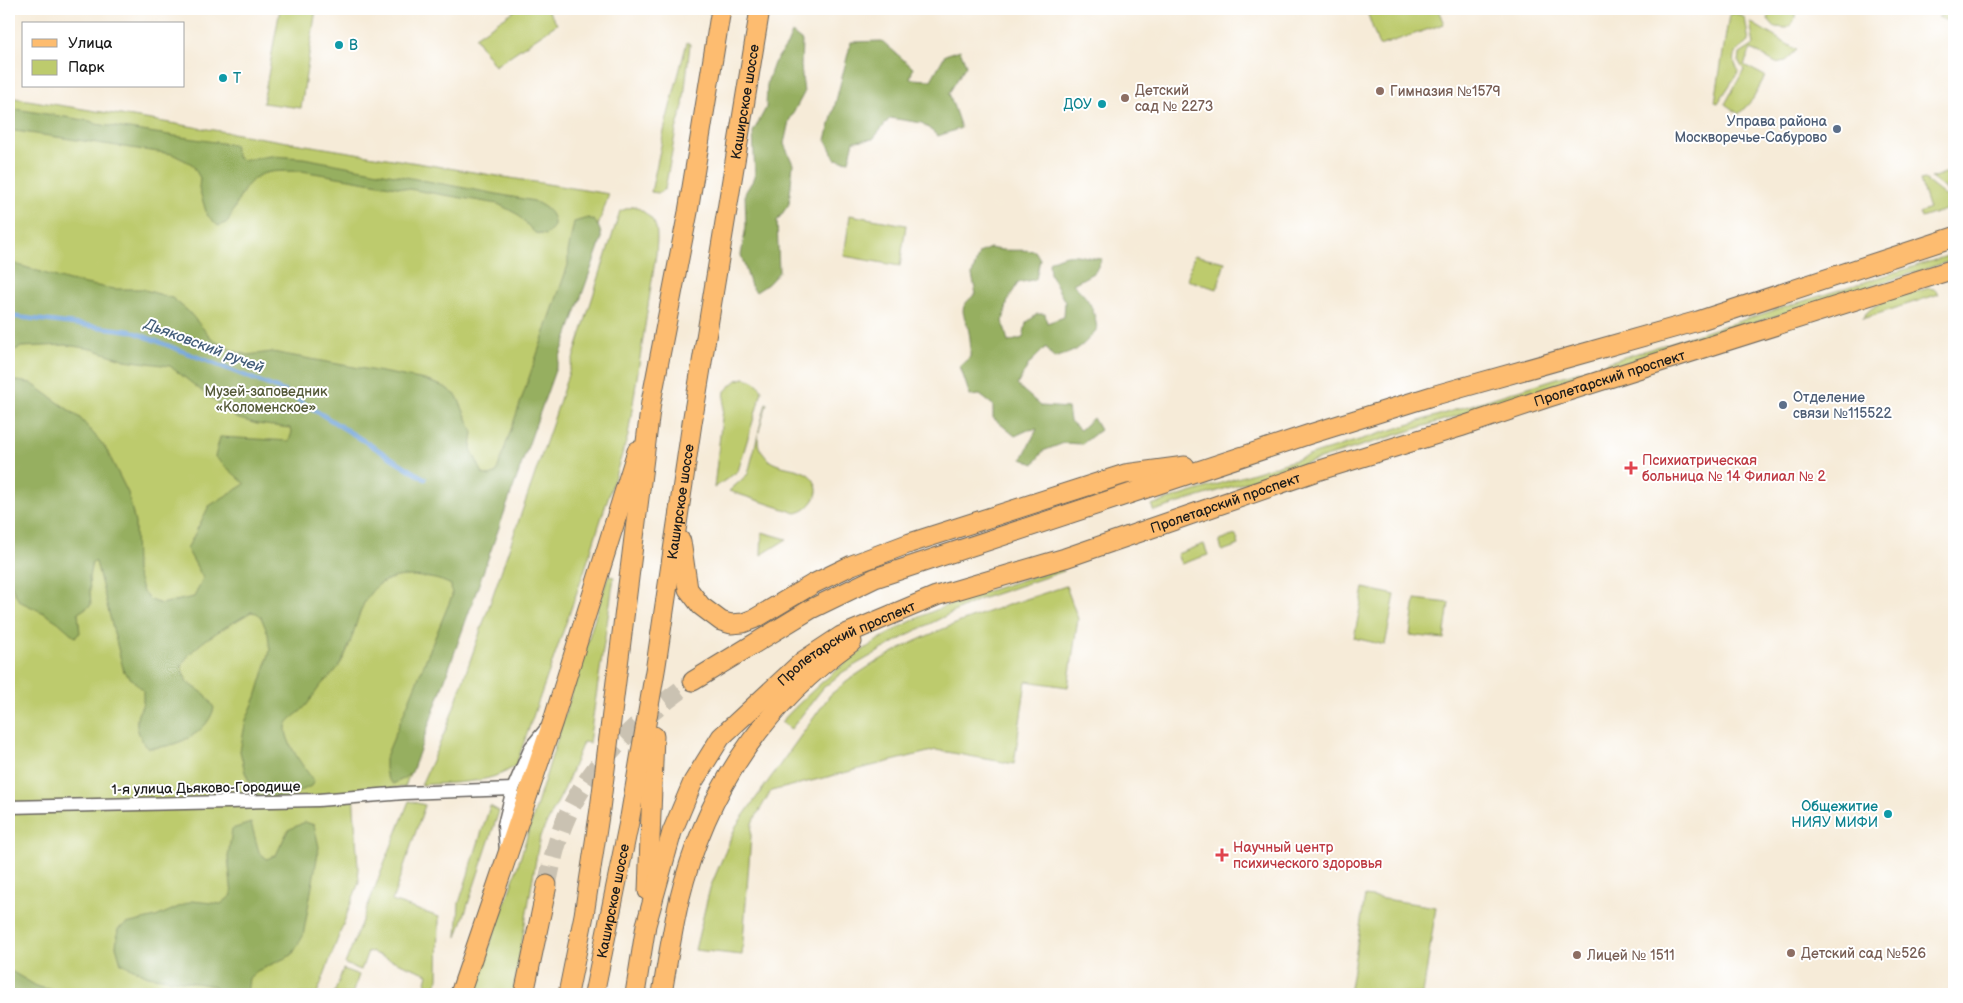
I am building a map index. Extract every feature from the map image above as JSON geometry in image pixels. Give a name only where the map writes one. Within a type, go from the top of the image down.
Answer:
[{"type":"main road","name":"Каширское шоссе","points":[[568,994],[584,914],[599,818],[652,402],[688,212],[721,9]]},
{"type":"main road","name":"Каширское шоссе","points":[[594,994],[630,817],[656,665],[692,423],[760,9]]},
{"type":"main road","name":"Пролетарский проспект","points":[[693,681],[810,608],[875,578],[1234,459],[1432,396],[1698,321],[1954,237]]},
{"type":"main road","name":"Пролетарский проспект","points":[[646,924],[672,832],[693,782],[721,737],[803,660],[841,636],[936,596],[1065,558],[1317,471],[1954,269]]},
{"type":"main road","points":[[460,994],[552,721],[652,402]]},
{"type":"main road","points":[[679,510],[681,546],[688,589],[701,606],[713,617],[731,624],[743,623],[756,618],[813,584],[910,543],[1125,474],[1234,459]]},
{"type":"main road","points":[[662,994],[679,901],[693,853],[713,805],[738,758],[779,707],[821,666],[892,614]]},
{"type":"main road","points":[[635,994],[646,924],[656,665]]},
{"type":"main road","points":[[524,994],[547,885]]},
{"type":"street","points":[[506,861],[504,825],[513,789],[531,747],[552,721]]},
{"type":"street","name":"1-я улица Дьяково-Городище","points":[[9,807],[318,800],[404,793],[513,789]]},
{"type":"green space","points":[[280,9],[316,9],[301,108],[263,103]]},
{"type":"green space","points":[[517,9],[547,9],[557,24],[495,66],[475,37]]},
{"type":"green space","points":[[1366,9],[1438,9],[1444,24],[1379,46]]},
{"type":"green space","points":[[1769,9],[1794,9],[1794,20],[1786,28],[1775,27],[1768,19]]},
{"type":"green space","points":[[1954,9],[1954,24],[1938,17]]},
{"type":"green space","points":[[1735,13],[1745,18],[1749,42],[1736,54],[1735,62],[1739,71],[1718,103],[1715,102],[1729,15]]},
{"type":"green space","points":[[1750,22],[1797,50],[1785,61],[1776,63],[1751,49],[1744,65],[1765,76],[1753,99],[1739,114],[1725,104],[1744,70],[1739,62],[1740,54],[1754,45]]},
{"type":"green space","points":[[792,33],[802,41],[801,66],[804,93],[789,121],[784,144],[793,164],[789,204],[777,221],[779,272],[768,284],[756,292],[751,286],[741,255],[746,226],[745,193],[755,177],[753,132],[766,108],[767,83],[774,63],[787,45]]},
{"type":"green space","points":[[882,41],[913,68],[910,79],[931,80],[945,55],[960,50],[966,65],[949,93],[961,128],[938,136],[922,123],[890,118],[873,139],[854,141],[849,161],[835,159],[826,140],[851,42]]},
{"type":"green space","points":[[687,42],[690,44],[683,106],[676,130],[665,189],[658,193],[651,192],[666,122]]},
{"type":"green space","name":"Музей-заповедник «Коломенское»","points":[[9,97],[609,194],[405,787],[353,792],[359,882],[317,994],[9,994]]},
{"type":"green space","points":[[9,108],[90,121],[96,124],[234,145],[237,157],[243,160],[271,156],[303,158],[534,201],[551,214],[554,226],[546,235],[535,233],[517,214],[498,204],[302,171],[274,172],[258,176],[244,190],[228,222],[218,226],[207,215],[199,188],[200,178],[192,164],[172,154],[9,130]]},
{"type":"green space","points":[[1954,170],[1954,196],[1931,178]]},
{"type":"green space","points":[[1925,180],[1954,203],[1954,207],[1921,218],[1919,213],[1929,209],[1920,181]]},
{"type":"green space","points":[[635,206],[653,221],[657,237],[628,436],[584,572],[516,765],[495,776],[483,779],[459,783],[421,785],[447,727],[552,425],[620,211]]},
{"type":"green space","points":[[850,215],[906,225],[900,266],[844,256]]},
{"type":"green space","points":[[588,218],[594,220],[601,232],[601,241],[412,772],[393,784],[385,770],[385,759],[452,596],[451,585],[436,579],[410,576],[392,578],[379,585],[369,595],[362,607],[347,650],[338,667],[304,708],[286,725],[292,748],[314,781],[311,786],[280,801],[263,800],[254,793],[245,772],[240,751],[246,720],[256,697],[270,651],[268,634],[261,617],[257,613],[251,612],[202,643],[186,658],[181,667],[187,682],[206,695],[214,708],[204,726],[188,738],[168,746],[148,748],[140,737],[137,728],[137,718],[143,702],[143,690],[124,672],[96,562],[92,562],[89,577],[91,605],[78,613],[80,633],[75,637],[44,613],[19,601],[12,587],[9,575],[9,380],[31,383],[80,418],[105,447],[128,493],[135,523],[136,571],[143,592],[151,600],[161,604],[194,597],[203,578],[187,549],[209,506],[245,484],[215,457],[220,437],[289,441],[292,432],[290,428],[257,424],[236,418],[170,366],[125,360],[92,349],[66,345],[21,347],[9,353],[9,262],[69,281],[114,289],[142,289],[172,298],[188,311],[214,341],[234,351],[248,355],[272,352],[425,380],[445,387],[457,396],[473,432],[471,449],[483,474],[490,476],[496,473],[568,265],[568,252],[574,222]]},
{"type":"green space","points":[[990,248],[1035,251],[1040,259],[1036,279],[1018,283],[1008,300],[1003,321],[1008,342],[1023,338],[1026,323],[1037,314],[1045,314],[1047,323],[1064,317],[1065,302],[1050,274],[1049,262],[1070,255],[1102,259],[1095,272],[1073,284],[1090,304],[1097,329],[1078,348],[1062,356],[1054,358],[1046,347],[1029,364],[1017,385],[1041,406],[1068,408],[1070,421],[1080,430],[1093,418],[1100,430],[1082,444],[1064,443],[1043,451],[1034,464],[1022,459],[1037,429],[1028,430],[1015,436],[993,418],[993,405],[980,395],[970,396],[960,366],[970,357],[970,335],[963,312],[965,304],[976,294],[972,275],[979,253]]},
{"type":"green space","points":[[1954,254],[1954,260],[1154,511],[1151,505]]},
{"type":"green space","points":[[1194,255],[1225,262],[1217,289],[1187,280]]},
{"type":"green space","points":[[1929,288],[1934,289],[1939,294],[1862,319],[1874,306],[1901,295]]},
{"type":"green space","points":[[744,378],[755,382],[762,391],[738,471],[714,488],[725,391],[737,380]]},
{"type":"green space","points":[[760,428],[758,444],[766,457],[776,464],[808,474],[816,485],[817,493],[814,500],[806,508],[796,513],[729,491],[748,474]]},
{"type":"green space","points":[[762,532],[787,539],[761,555]]},
{"type":"green space","points":[[1236,535],[1239,545],[1222,551],[1219,540]]},
{"type":"green space","points":[[1204,544],[1208,555],[1181,564],[1177,554]]},
{"type":"green space","points":[[1057,569],[1064,571],[978,600],[911,633],[843,672],[823,688],[791,729],[781,722],[834,672],[862,650],[893,631],[952,603]]},
{"type":"green space","points":[[608,576],[614,577],[589,743],[583,742],[564,790],[540,836],[513,994],[472,994],[515,875]]},
{"type":"green space","points":[[1066,586],[1078,619],[1068,687],[1026,681],[1014,764],[936,750],[771,791],[752,823],[742,955],[695,950],[710,888],[736,826],[830,695],[856,675],[884,658],[942,629]]},
{"type":"green space","points":[[1364,588],[1395,595],[1385,645],[1354,638]]},
{"type":"green space","points":[[1415,599],[1449,603],[1444,639],[1410,635]]},
{"type":"green space","points":[[409,801],[425,805],[392,901],[439,917],[438,978],[435,994],[423,994],[428,974],[368,951],[361,970],[345,964]]},
{"type":"green space","points":[[490,806],[499,811],[457,937],[459,903]]},
{"type":"green space","points":[[305,822],[314,825],[319,847],[303,936],[292,955],[257,971],[249,978],[247,994],[218,994],[215,986],[148,976],[121,963],[116,946],[118,929],[126,924],[156,917],[192,901],[221,904],[232,895],[228,857],[232,829],[251,823],[259,852],[267,859],[276,855],[288,830]]},
{"type":"green space","points":[[1365,896],[1436,907],[1423,994],[1349,994]]},
{"type":"green space","points":[[9,967],[11,971],[38,987],[74,994],[9,994]]},
{"type":"green space","points":[[343,969],[359,975],[352,994],[334,994]]},
{"type":"waterway","name":"Дьяковский ручей","points":[[9,316],[131,331],[284,391],[425,479]]},
{"type":"tunnel","points":[[547,885],[563,824],[578,795],[591,776],[605,757],[638,724],[693,681]]},
{"type":"place","name":"В","points":[[339,45]]},
{"type":"place","name":"Т","points":[[223,78]]},
{"type":"place","name":"Гимназия №1579","points":[[1380,91]]},
{"type":"place","name":"Детский сад № 2273","points":[[1125,98]]},
{"type":"place","name":"ДОУ","points":[[1102,104]]},
{"type":"place","name":"Управа района Москворечье-Сабурово","points":[[1837,129]]},
{"type":"place","name":"Отделение связи №115522","points":[[1783,405]]},
{"type":"place","name":"Психиатрическая больница № 14 Филиал № 2","points":[[1631,468]]},
{"type":"place","name":"Общежитие НИЯУ МИФИ","points":[[1888,814]]},
{"type":"place","name":"Научный центр психического здоровья","points":[[1222,855]]},
{"type":"place","name":"Детский сад №526","points":[[1791,953]]},
{"type":"place","name":"Лицей № 1511","points":[[1577,955]]}]
